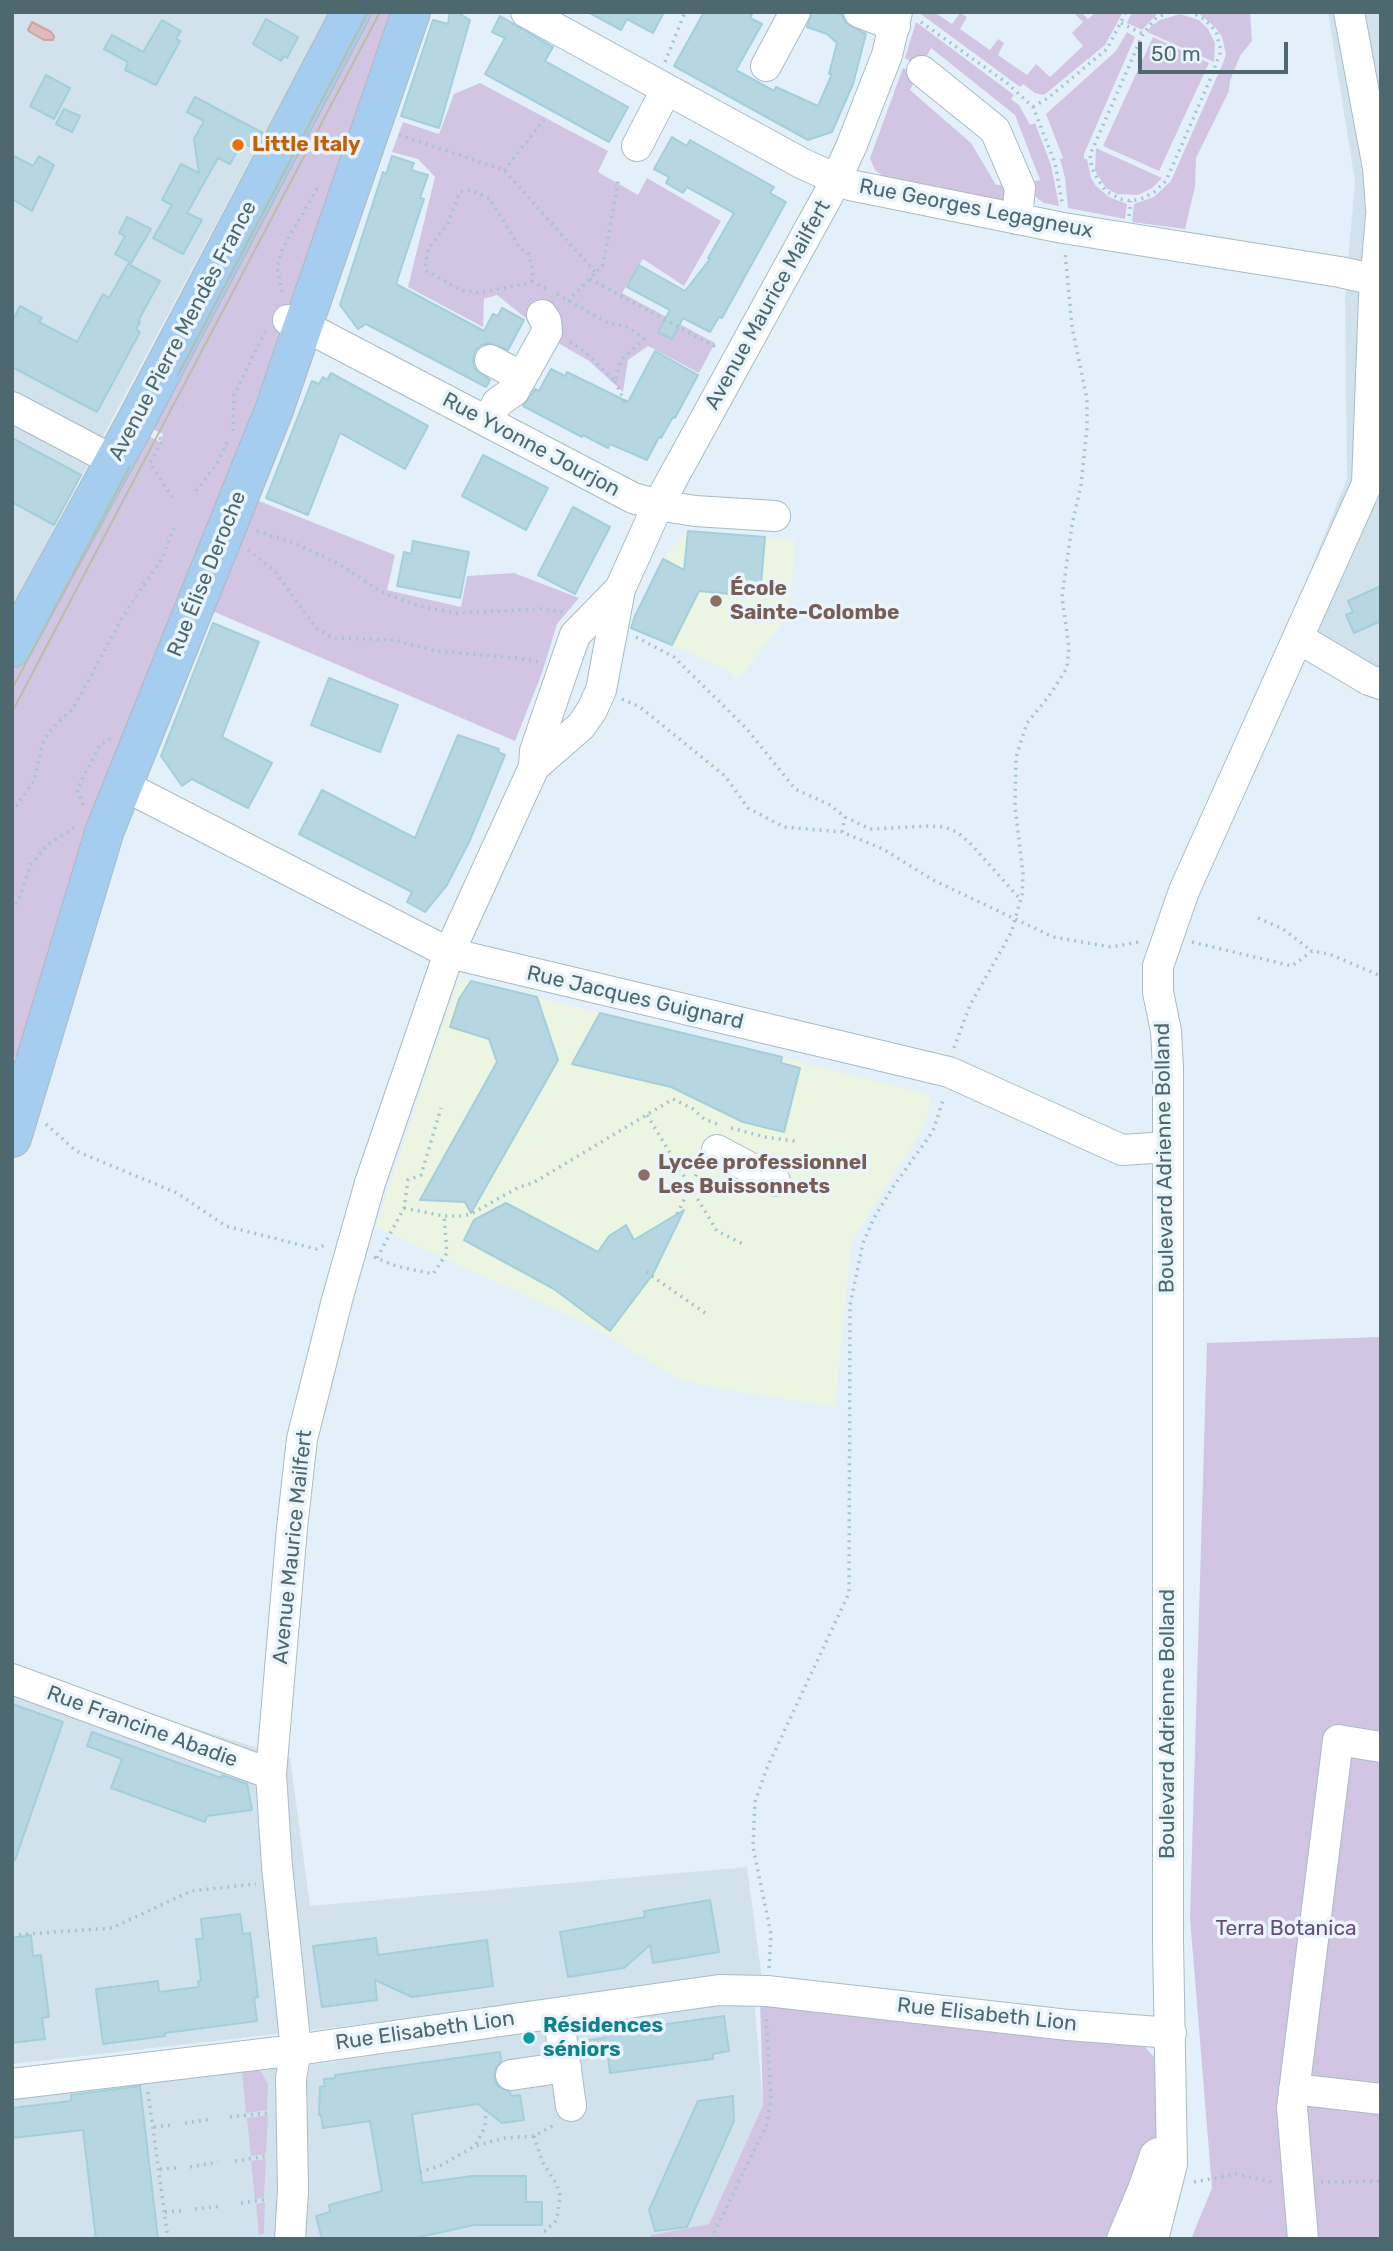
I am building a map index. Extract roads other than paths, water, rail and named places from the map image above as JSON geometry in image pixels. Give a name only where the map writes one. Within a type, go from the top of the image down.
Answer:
[{"type":"main road","name":"Avenue Pierre Mendès France","points":[[12,648],[351,12]]},
{"type":"main road","name":"Rue Élise Deroche","points":[[17,1110],[211,507],[274,410],[284,317],[411,12]]},
{"type":"street","name":"Rue Georges Legagneux","points":[[526,12],[665,78],[836,179],[874,191],[1063,229],[1378,280]]},
{"type":"street","points":[[766,66],[795,12]]},
{"type":"street","points":[[859,12],[901,18]]},
{"type":"street","points":[[1349,12],[1378,168],[1381,208]]},
{"type":"street","name":"Avenue Maurice Mailfert","points":[[534,767],[581,726],[592,710],[601,690],[600,623],[620,589],[658,505],[836,179],[851,148],[901,18]]},
{"type":"street","points":[[922,71],[995,130],[1020,188],[1017,219]]},
{"type":"street","points":[[637,145],[665,78]]},
{"type":"street","name":"Boulevard Adrienne Bolland","points":[[1153,2239],[1172,2164],[1168,1941],[1168,1147],[1166,1031],[1158,992],[1158,967],[1184,891],[1367,484],[1381,216]]},
{"type":"street","name":"Rue Yvonne Jourjon","points":[[284,317],[633,498],[695,512],[775,516]]},
{"type":"street","points":[[488,422],[497,403],[529,380],[551,317]]},
{"type":"street","points":[[490,360],[529,380]]},
{"type":"street","points":[[12,407],[114,461]]},
{"type":"street","name":"Avenue Maurice Mailfert","points":[[290,2239],[293,2191],[291,2078],[296,2050],[277,1866],[271,1774],[302,1439],[364,1253],[370,1183],[449,953],[534,767],[535,751],[575,635],[600,623]]},
{"type":"street","points":[[1298,638],[1369,680],[1381,684]]},
{"type":"street","name":"Rue Jacques Guignard","points":[[122,785],[449,953],[950,1072],[1122,1150],[1168,1147]]},
{"type":"street","points":[[711,1153],[775,1181]]},
{"type":"street","name":"Rue Francine Abadie","points":[[12,1679],[271,1774]]},
{"type":"street","points":[[1303,2239],[1292,2108],[1338,1740],[1381,1747]]},
{"type":"street","name":"Rue Elisabeth Lion","points":[[12,2084],[296,2050],[719,1990],[767,1991],[1068,2025],[1171,2033]]},
{"type":"street","points":[[558,2013],[571,2106]]},
{"type":"street","points":[[511,2075],[566,2067]]},
{"type":"street","points":[[1294,2089],[1381,2099]]},
{"type":"street","points":[[1122,2239],[1155,2155],[1172,2143]]},
{"type":"tram line","points":[[178,375],[368,12]]},
{"type":"tram line","points":[[12,712],[380,12]]},
{"type":"tram line","points":[[12,689],[129,468]]},
{"type":"place","name":"Little Italy","points":[[238,145]]},
{"type":"place","name":"École Sainte-Colombe","points":[[716,601]]},
{"type":"place","name":"Lycée professionnel Les Buissonnets","points":[[644,1175]]},
{"type":"place","name":"Résidences séniors","points":[[529,2038]]},
{"type":"park label","name":"Terra Botanica","points":[[1286,1929]]}]
